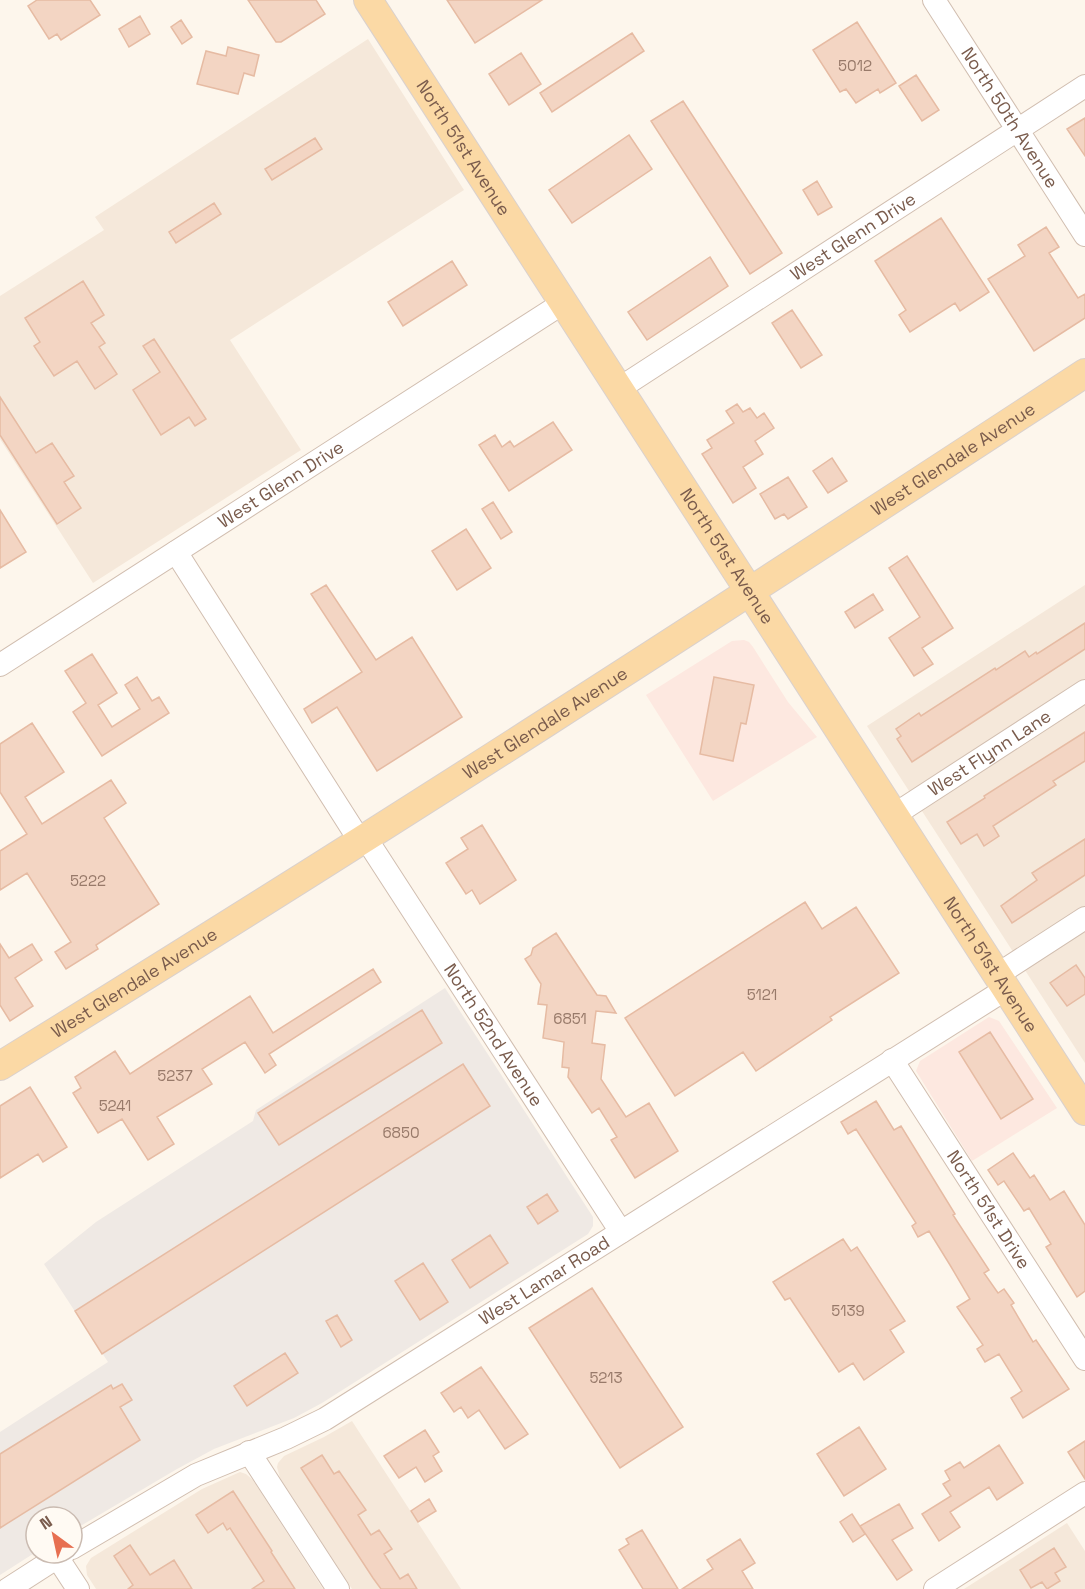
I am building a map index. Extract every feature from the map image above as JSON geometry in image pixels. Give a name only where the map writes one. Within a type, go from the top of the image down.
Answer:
[{"type":"main road","name":"North 51st Avenue","points":[[368,0],[1085,1111]]},
{"type":"main road","name":"West Glendale Avenue","points":[[0,1066],[193,948],[750,593],[1085,373]]},
{"type":"street","name":"North 50th Avenue","points":[[934,0],[1085,235]]},
{"type":"street","name":"West Glenn Drive","points":[[620,388],[1085,86]]},
{"type":"street","name":"West Glenn Drive","points":[[0,665],[563,303]]},
{"type":"street","name":"North 52nd Avenue","points":[[176,552],[621,1232]]},
{"type":"street","name":"West Flynn Lane","points":[[894,815],[1085,691]]},
{"type":"street","name":"West Lamar Road","points":[[84,1541],[196,1474],[286,1438],[326,1419],[892,1060],[1085,918]]},
{"type":"street","name":"North 51st Drive","points":[[892,1060],[1085,1359]]},
{"type":"street","points":[[249,1452],[338,1589]]},
{"type":"street","points":[[949,1585],[1085,1493]]},
{"type":"street","name":"West Lamar Road","points":[[8,1589],[45,1565]]},
{"type":"street","points":[[69,1565],[78,1589]]},
{"type":"shaded area","points":[[368,39],[464,190],[230,340],[301,450],[93,583],[0,439],[0,296],[104,230],[95,217]]},
{"type":"shaded area","points":[[1085,585],[1085,1063],[867,726]]},
{"type":"shaded area","points":[[744,640],[753,647],[788,702],[817,737],[713,801],[646,695],[732,641]]},
{"type":"shaded area","points":[[445,988],[593,1217],[593,1226],[588,1234],[322,1403],[294,1418],[214,1449],[84,1524],[84,1505],[24,1505],[24,1560],[0,1575],[0,1432],[108,1362],[44,1264],[96,1222],[253,1121],[256,1110]]},
{"type":"shaded area","points":[[989,1017],[999,1021],[1057,1108],[972,1161],[916,1071],[920,1061]]},
{"type":"shaded area","points":[[352,1421],[461,1589],[352,1589],[280,1478],[277,1467],[284,1456]]},
{"type":"shaded area","points":[[240,1472],[253,1480],[323,1589],[96,1589],[87,1575],[86,1566],[91,1558],[202,1489]]},
{"type":"shaded area","points":[[1067,1523],[1085,1551],[1085,1589],[964,1589]]},
{"type":"building","points":[[37,0],[90,0],[100,15],[61,40],[57,34],[49,39],[28,6]]},
{"type":"building","points":[[248,0],[316,0],[325,14],[281,42],[276,42]]},
{"type":"building","points":[[447,0],[542,0],[475,43]]},
{"type":"building","points":[[140,16],[150,34],[129,47],[119,29]]},
{"type":"building","points":[[181,20],[192,37],[182,44],[171,27]]},
{"type":"building","points":[[857,22],[896,83],[880,93],[878,89],[856,103],[846,89],[840,92],[813,50]]},
{"type":"building","points":[[632,33],[644,51],[552,112],[540,93]]},
{"type":"building","points":[[228,47],[259,55],[254,76],[244,73],[238,94],[197,84],[206,51],[226,56]]},
{"type":"building","points":[[521,53],[541,84],[509,105],[489,74]]},
{"type":"building","points":[[916,75],[939,110],[922,121],[899,86]]},
{"type":"building","points":[[683,101],[782,253],[750,274],[651,121]]},
{"type":"building","points":[[1085,118],[1085,156],[1067,129]]},
{"type":"building","points":[[629,135],[652,169],[572,223],[549,190]]},
{"type":"building","points":[[315,138],[322,149],[272,180],[265,169]]},
{"type":"building","points":[[817,181],[832,207],[818,215],[803,190]]},
{"type":"building","points":[[214,203],[221,214],[176,243],[169,232]]},
{"type":"building","points":[[941,218],[989,292],[960,311],[955,303],[910,332],[899,315],[906,310],[875,261]]},
{"type":"building","points":[[1046,227],[1059,247],[1049,253],[1078,298],[1085,294],[1085,318],[1034,351],[988,279],[1025,256],[1018,245]]},
{"type":"building","points":[[710,257],[728,286],[647,340],[628,312]]},
{"type":"building","points":[[452,261],[467,285],[403,326],[388,302]]},
{"type":"building","points":[[83,281],[104,315],[91,323],[105,343],[99,347],[117,374],[95,389],[77,361],[54,376],[34,346],[40,342],[25,318]]},
{"type":"building","points":[[792,310],[822,355],[801,368],[772,323]]},
{"type":"building","points":[[154,339],[206,419],[195,426],[189,417],[161,435],[133,390],[160,372],[143,346]]},
{"type":"building","points":[[0,397],[36,453],[52,443],[74,476],[64,482],[81,508],[57,524],[0,435]]},
{"type":"building","points":[[737,404],[743,412],[750,408],[757,418],[764,413],[774,428],[755,441],[763,454],[743,467],[756,488],[733,503],[702,454],[712,448],[707,440],[734,423],[726,411]]},
{"type":"building","points":[[553,422],[572,450],[509,491],[479,445],[495,435],[502,447],[510,441],[514,447]]},
{"type":"building","points":[[832,458],[847,481],[828,493],[813,471]]},
{"type":"building","points":[[788,477],[807,507],[788,519],[784,514],[775,519],[760,494]]},
{"type":"building","points":[[493,502],[512,532],[501,539],[482,509]]},
{"type":"building","points":[[0,510],[26,552],[0,568]]},
{"type":"building","points":[[466,529],[491,568],[457,590],[432,551]]},
{"type":"building","points":[[907,556],[953,628],[922,648],[933,664],[914,676],[889,638],[920,617],[889,568]]},
{"type":"building","points":[[326,585],[376,660],[412,637],[462,717],[377,771],[337,707],[312,723],[304,709],[362,672],[311,594]]},
{"type":"building","points":[[873,594],[883,610],[855,628],[845,612]]},
{"type":"building","points":[[1085,623],[1085,649],[912,762],[897,739],[901,736],[896,729],[919,713],[921,716],[1025,651],[1029,657],[1036,652],[1037,654]]},
{"type":"building","points":[[92,654],[117,693],[98,705],[112,727],[140,709],[125,685],[137,677],[152,701],[159,697],[169,713],[102,756],[73,712],[86,703],[65,671]]},
{"type":"building","points":[[714,677],[754,685],[746,724],[741,723],[733,761],[700,754]]},
{"type":"building","points":[[32,723],[64,772],[25,797],[42,824],[111,780],[126,803],[104,818],[159,904],[96,945],[98,949],[66,969],[55,952],[71,942],[27,873],[0,890],[0,851],[27,834],[0,792],[0,744]]},
{"type":"building","points":[[1085,732],[1085,761],[1053,781],[1056,785],[993,826],[999,836],[984,846],[977,834],[961,844],[947,822]]},
{"type":"building","points":[[482,825],[516,880],[480,904],[472,890],[466,894],[446,863],[468,849],[461,838]]},
{"type":"building","points":[[1085,839],[1085,875],[1012,923],[1001,906],[1037,880],[1032,873]]},
{"type":"building","points":[[805,902],[822,929],[856,907],[899,973],[830,1017],[832,1020],[756,1071],[743,1052],[675,1096],[625,1018]]},
{"type":"building","points":[[556,933],[597,995],[606,996],[616,1013],[596,1011],[592,1043],[605,1045],[601,1079],[626,1117],[649,1103],[678,1151],[635,1178],[611,1140],[617,1137],[599,1108],[592,1113],[568,1077],[569,1068],[562,1067],[564,1042],[543,1038],[547,1005],[538,1004],[541,984],[525,959],[531,955],[533,948]]},
{"type":"building","points":[[0,944],[9,958],[32,944],[42,960],[15,978],[33,1006],[10,1021],[0,1005]]},
{"type":"building","points":[[1076,965],[1085,978],[1085,994],[1067,1006],[1050,983]]},
{"type":"building","points":[[373,969],[381,982],[269,1054],[276,1065],[265,1073],[245,1042],[202,1069],[212,1084],[157,1117],[174,1144],[148,1160],[122,1119],[98,1133],[73,1093],[81,1088],[75,1077],[115,1051],[130,1074],[250,996],[273,1033]]},
{"type":"building","points":[[422,1010],[442,1043],[279,1145],[258,1113]]},
{"type":"building","points":[[990,1032],[1033,1099],[1001,1119],[959,1052]]},
{"type":"building","points":[[463,1064],[490,1106],[102,1354],[75,1311]]},
{"type":"building","points":[[30,1087],[67,1147],[43,1162],[38,1154],[0,1178],[0,1106]]},
{"type":"building","points":[[876,1101],[894,1130],[901,1126],[955,1214],[953,1215],[989,1270],[984,1273],[998,1293],[1004,1289],[1014,1303],[1011,1305],[1033,1342],[1036,1340],[1069,1389],[1023,1418],[1011,1398],[1022,1391],[999,1354],[985,1362],[977,1349],[983,1345],[957,1307],[970,1299],[950,1265],[929,1231],[918,1237],[912,1226],[916,1223],[856,1129],[848,1134],[841,1122]]},
{"type":"building","points":[[1013,1153],[1030,1178],[1034,1175],[1050,1200],[1064,1191],[1085,1225],[1085,1291],[1077,1297],[1046,1247],[1051,1244],[1029,1208],[1024,1211],[1004,1181],[998,1185],[988,1170]]},
{"type":"building","points":[[547,1194],[558,1211],[538,1224],[527,1207]]},
{"type":"building","points":[[490,1235],[508,1263],[470,1288],[452,1260]]},
{"type":"building","points":[[843,1239],[851,1251],[857,1247],[905,1321],[890,1330],[904,1352],[864,1380],[853,1363],[839,1372],[790,1298],[785,1300],[773,1282]]},
{"type":"building","points":[[423,1263],[448,1302],[420,1320],[395,1281]]},
{"type":"building","points":[[592,1288],[683,1427],[620,1468],[529,1328]]},
{"type":"building","points":[[337,1315],[352,1340],[341,1347],[326,1321]]},
{"type":"building","points":[[285,1353],[298,1373],[247,1406],[234,1386]]},
{"type":"building","points":[[481,1367],[528,1434],[505,1449],[479,1410],[468,1418],[461,1407],[454,1412],[441,1393]]},
{"type":"building","points":[[122,1384],[132,1400],[120,1407],[140,1440],[37,1505],[24,1505],[24,1513],[0,1528],[0,1454],[111,1385],[113,1389]]},
{"type":"building","points":[[859,1427],[886,1469],[844,1496],[817,1454]]},
{"type":"building","points":[[425,1430],[439,1452],[433,1456],[442,1471],[425,1482],[416,1467],[399,1478],[384,1456]]},
{"type":"building","points":[[1085,1441],[1085,1479],[1068,1452]]},
{"type":"building","points":[[999,1445],[1023,1483],[997,1500],[989,1487],[950,1512],[960,1527],[939,1541],[922,1514],[951,1496],[943,1484],[950,1480],[945,1471],[960,1462],[964,1468]]},
{"type":"building","points":[[322,1455],[334,1474],[339,1471],[366,1510],[358,1515],[371,1535],[379,1530],[392,1549],[384,1554],[400,1579],[408,1574],[417,1589],[381,1589],[373,1578],[301,1468]]},
{"type":"building","points":[[233,1491],[295,1589],[252,1589],[264,1581],[230,1528],[227,1530],[223,1523],[208,1533],[196,1515]]},
{"type":"building","points":[[429,1499],[436,1511],[418,1522],[411,1511]]},
{"type":"building","points":[[899,1504],[913,1528],[892,1540],[912,1570],[897,1580],[860,1526]]},
{"type":"building","points":[[852,1514],[865,1534],[853,1542],[840,1522]]},
{"type":"building","points":[[642,1530],[678,1589],[643,1589],[619,1550],[629,1544],[626,1539]]},
{"type":"building","points":[[740,1539],[755,1563],[742,1571],[753,1589],[682,1589],[713,1569],[707,1560]]},
{"type":"building","points":[[130,1545],[150,1575],[174,1560],[192,1589],[128,1589],[133,1585],[114,1556]]},
{"type":"building","points":[[1054,1548],[1066,1567],[1055,1573],[1060,1581],[1047,1589],[1042,1582],[1031,1588],[1020,1570]]}]
